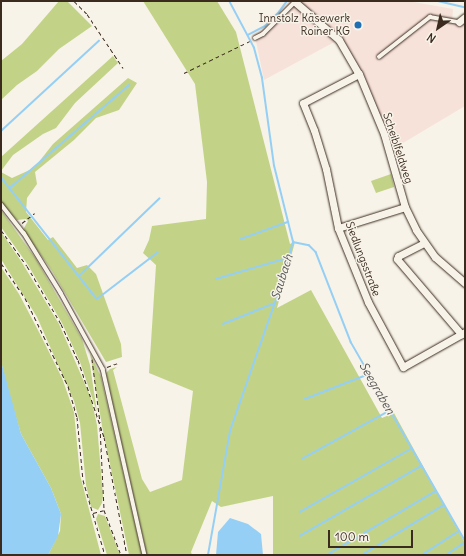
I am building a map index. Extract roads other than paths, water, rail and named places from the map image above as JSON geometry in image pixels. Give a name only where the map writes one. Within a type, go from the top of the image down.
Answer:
[{"type":"street","name":"Scheiblfeldweg","points":[[296,2],[339,40],[359,74],[384,134],[405,207],[424,243],[435,257],[465,283]]},
{"type":"street","points":[[459,22],[465,16]]},
{"type":"street","name":"Siedlungsstraße","points":[[359,74],[303,103],[314,130],[326,169],[338,228],[368,302],[403,367],[463,333],[397,259],[398,256],[424,243]]},
{"type":"street","points":[[338,228],[405,207]]},
{"type":"lane","points":[[255,38],[264,34],[296,2]]},
{"type":"lane","points":[[378,57],[430,17],[459,22]]},
{"type":"lane","points":[[1,204],[18,226],[61,293],[103,369],[145,555]]},
{"type":"water","points":[[1,361],[21,434],[51,488],[61,514],[58,536],[48,555],[1,555]]},
{"type":"water","points":[[230,518],[248,524],[261,534],[263,555],[216,555],[218,532]]},
{"type":"waterway","name":"Saubach","points":[[208,555],[230,431],[280,288],[293,242],[274,166],[262,78],[254,48],[229,1]]},
{"type":"waterway","points":[[248,35],[265,26],[279,12],[287,1]]},
{"type":"waterway","points":[[438,1],[465,7]]},
{"type":"waterway","points":[[1,131],[99,41]]},
{"type":"waterway","points":[[11,187],[129,85]]},
{"type":"waterway","points":[[1,177],[97,299],[157,253]]},
{"type":"waterway","points":[[80,275],[159,199]]},
{"type":"waterway","points":[[241,239],[288,222]]},
{"type":"waterway","name":"Seegraben","points":[[293,242],[309,245],[316,252],[351,342],[465,540]]},
{"type":"waterway","points":[[216,279],[288,258]]},
{"type":"waterway","points":[[223,324],[275,303]]},
{"type":"waterway","points":[[305,399],[369,374]]},
{"type":"waterway","points":[[302,459],[389,411]]},
{"type":"waterway","points":[[300,512],[411,449]]},
{"type":"waterway","points":[[300,536],[421,466]]},
{"type":"waterway","points":[[327,555],[436,491]]},
{"type":"waterway","points":[[362,555],[444,505]]},
{"type":"waterway","points":[[422,555],[459,531]]},
{"type":"waterway","points":[[446,555],[465,542]]},
{"type":"place","name":"Innstolz Käsewerk Roiner KG","points":[[358,25]]}]
